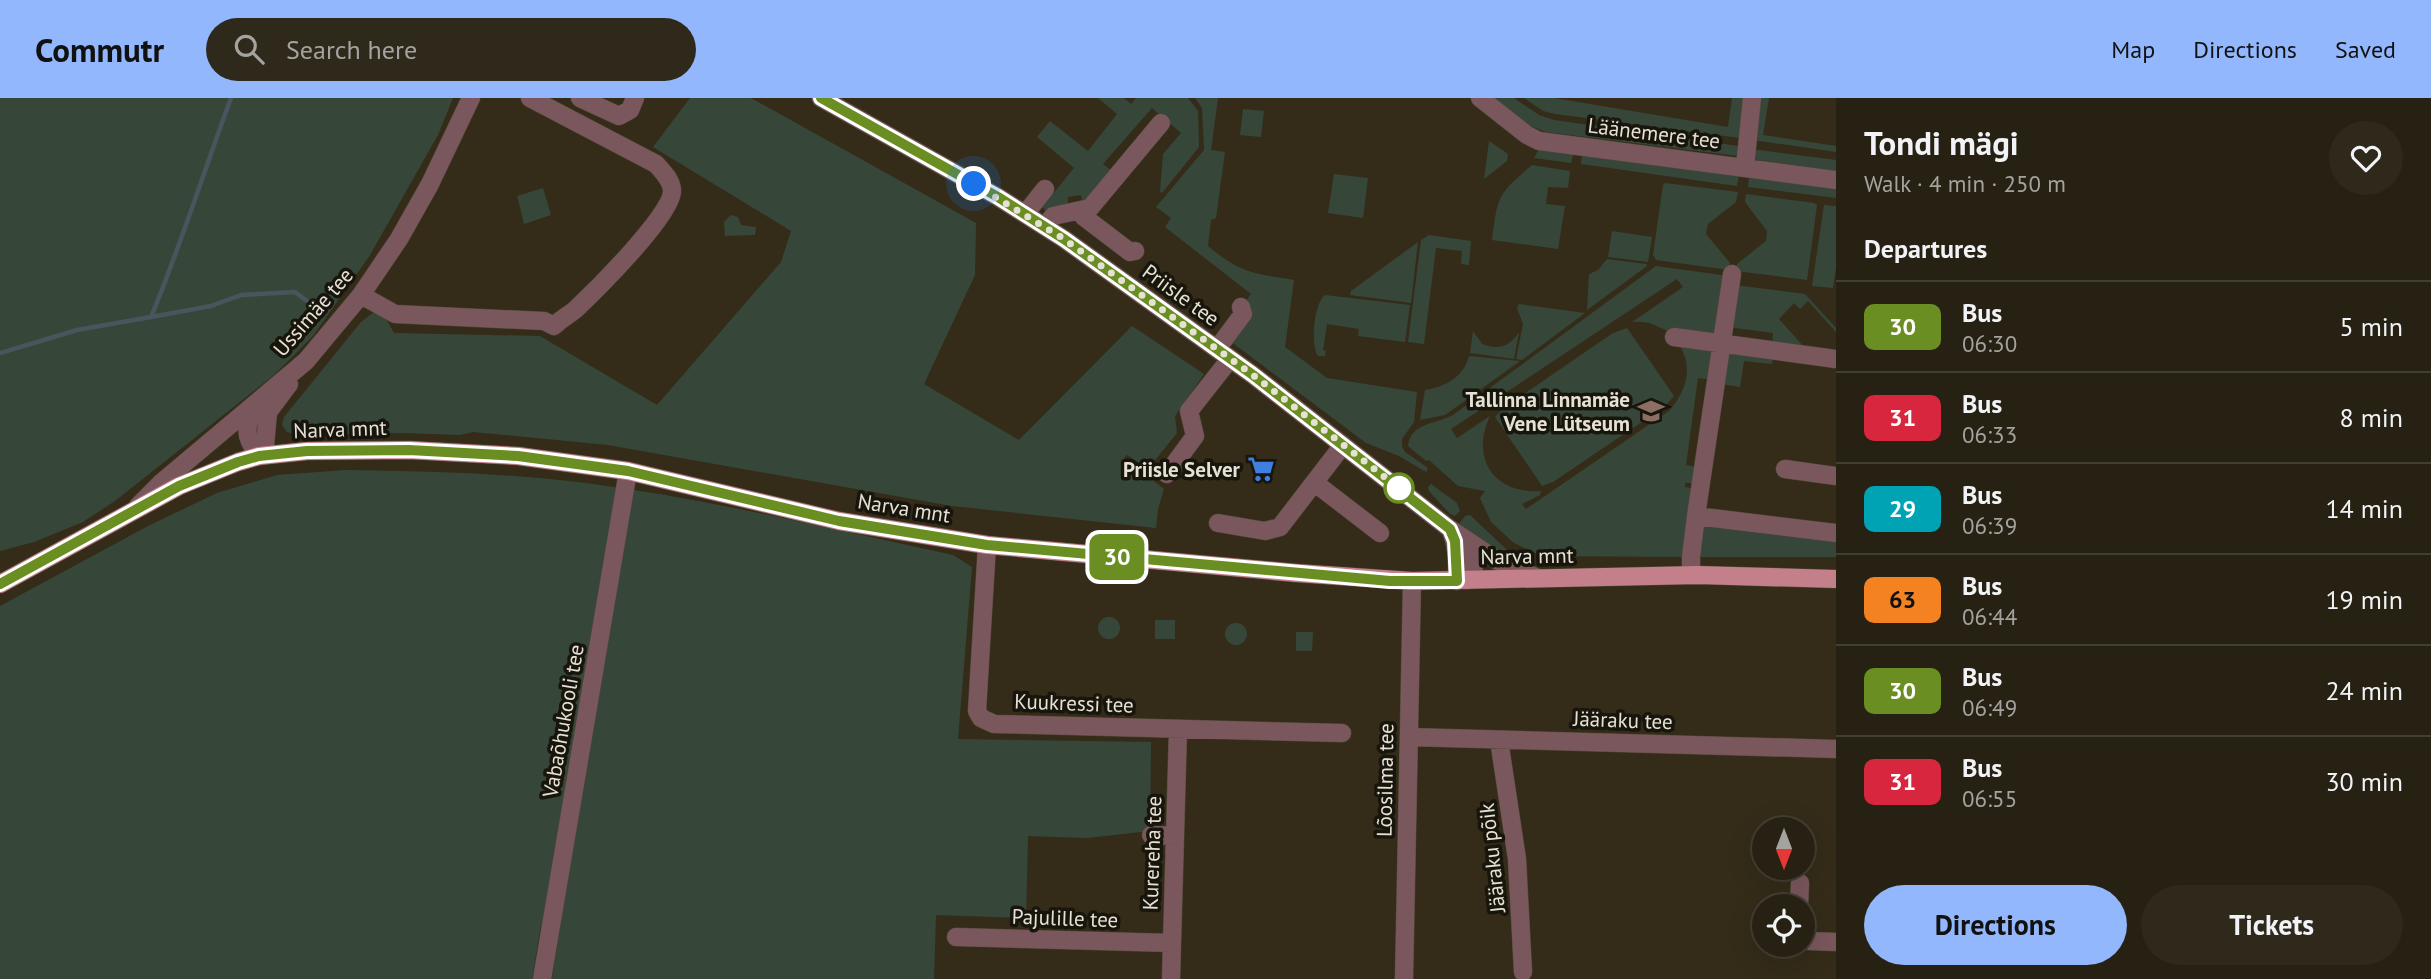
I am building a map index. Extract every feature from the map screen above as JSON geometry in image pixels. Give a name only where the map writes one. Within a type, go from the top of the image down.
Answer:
[{"type":"main road","name":"Narva mnt","points":[[0,584],[208,473],[259,456],[307,451],[409,450],[505,455],[628,471],[839,521],[987,545],[1296,573],[1412,581],[1694,575],[1836,579]]},
{"type":"main road","points":[[1694,575],[1836,570]]},
{"type":"street","name":"Ussimäe tee","points":[[133,511],[161,483],[306,361],[362,295],[399,239],[430,184],[471,98]]},
{"type":"street","points":[[362,295],[395,314],[544,321],[554,326],[611,275],[668,206],[673,191],[668,178],[656,163],[530,98]]},
{"type":"street","points":[[580,98],[619,116],[630,110],[635,98]]},
{"type":"street","name":"Priisle tee","points":[[821,98],[1045,227],[1223,354],[1471,544],[1498,561],[1540,578]]},
{"type":"street","name":"Läänemere tee","points":[[1480,98],[1527,135],[1539,141],[1836,180]]},
{"type":"street","points":[[1745,167],[1752,98]]},
{"type":"street","points":[[1045,227],[1053,216],[1060,213],[1081,212],[1090,208],[1161,123]]},
{"type":"street","points":[[1025,214],[1045,189]]},
{"type":"street","points":[[1081,212],[1130,252],[1135,251]]},
{"type":"street","points":[[1694,575],[1690,557],[1732,274]]},
{"type":"street","points":[[1167,474],[1195,442],[1189,411],[1223,354],[1244,310],[1241,307]]},
{"type":"street","points":[[1674,337],[1836,359]]},
{"type":"street","points":[[262,398],[247,425],[248,442],[259,456],[265,446],[268,412],[306,361]]},
{"type":"street","points":[[266,428],[280,445],[307,451]]},
{"type":"street","points":[[1218,523],[1265,531],[1280,527],[1343,445]]},
{"type":"street","points":[[1785,469],[1836,476]]},
{"type":"street","name":"Vabaõhukooli tee","points":[[542,979],[628,471]]},
{"type":"street","points":[[1315,483],[1380,533]]},
{"type":"street","points":[[1696,516],[1836,533]]},
{"type":"street","points":[[1450,529],[1455,541],[1462,580]]},
{"type":"street","points":[[1462,580],[1475,564],[1471,544]]},
{"type":"street","name":"Kuukressi tee","points":[[987,545],[977,711],[981,718],[994,724],[1342,733]]},
{"type":"street","name":"Lõosilma tee","points":[[1404,979],[1412,581]]},
{"type":"street","name":"Kurereha tee","points":[[1171,979],[1178,729]]},
{"type":"street","name":"Jääraku tee","points":[[1409,737],[1836,749]]},
{"type":"street","name":"Jääraku põik","points":[[1499,740],[1517,859],[1523,972]]},
{"type":"street","points":[[1151,835],[1175,836]]},
{"type":"street","points":[[1800,883],[1800,894]]},
{"type":"street","name":"Pajulille tee","points":[[956,937],[1172,943]]},
{"type":"street","points":[[1815,941],[1836,942]]},
{"type":"green space","points":[[0,98],[453,98],[438,135],[370,255],[313,336],[274,375],[115,501],[83,522],[34,542],[0,551]]},
{"type":"green space","points":[[690,98],[751,98],[976,223],[975,275],[924,384],[1019,440],[1132,326],[1204,374],[1175,416],[1177,433],[1148,469],[1127,455],[1124,458],[1164,489],[1156,528],[952,506],[608,445],[473,432],[460,435],[299,435],[287,432],[282,425],[284,417],[361,322],[374,312],[385,317],[394,333],[540,336],[657,405],[781,262],[791,231],[653,147]]},
{"type":"green space","points":[[1098,98],[1124,98],[1131,104],[1136,98],[1188,98],[1198,111],[1199,147],[1162,193],[1160,192],[1163,154],[1181,133],[1152,108],[1103,164],[1112,171],[1083,205],[1081,195],[1068,197],[1068,206],[1048,212],[1039,205],[1052,195],[1074,168],[1037,137],[1050,121],[1088,151],[1117,114]]},
{"type":"green space","points":[[1195,98],[1218,98],[1211,150],[1225,152],[1216,218],[1211,220],[1208,246],[1248,271],[1294,280],[1285,347],[1327,378],[1417,392],[1414,422],[1402,439],[1402,446],[1405,452],[1428,468],[1426,472],[1399,456],[1366,443],[1230,341],[1251,294],[1165,227],[1171,218],[1156,207],[1204,150],[1202,108]]},
{"type":"green space","points":[[1488,98],[1514,98],[1539,115],[1554,120],[1739,146],[1738,156],[1546,132],[1520,122]]},
{"type":"green space","points":[[1524,98],[1554,98],[1728,127],[1732,98],[1745,98],[1740,138],[1555,114],[1543,111]]},
{"type":"green space","points":[[1758,98],[1769,98],[1763,135],[1836,146],[1836,152],[1753,140]]},
{"type":"green space","points":[[1243,109],[1264,111],[1261,137],[1240,135]]},
{"type":"green space","points":[[1489,141],[1508,154],[1507,161],[1484,179]]},
{"type":"green space","points":[[1539,149],[1569,149],[1573,155],[1571,163],[1534,158]]},
{"type":"green space","points":[[1752,149],[1836,160],[1836,171],[1751,159]]},
{"type":"green space","points":[[1587,153],[1739,174],[1737,186],[1581,164],[1582,156]]},
{"type":"green space","points":[[1532,165],[1570,171],[1568,188],[1548,187],[1546,204],[1565,206],[1558,249],[1492,240],[1501,197]]},
{"type":"green space","points":[[1334,174],[1368,178],[1363,218],[1328,213]]},
{"type":"green space","points":[[1749,175],[1836,186],[1836,198],[1748,187]]},
{"type":"green space","points":[[1665,183],[1738,192],[1736,202],[1708,224],[1706,234],[1730,263],[1729,270],[1656,260],[1653,255]]},
{"type":"green space","points":[[543,188],[551,215],[524,224],[517,196]]},
{"type":"green space","points":[[1746,194],[1817,205],[1807,280],[1736,271],[1737,264],[1766,241],[1767,231],[1745,202]]},
{"type":"green space","points":[[1824,205],[1836,206],[1836,268],[1833,288],[1812,286]]},
{"type":"green space","points":[[731,215],[738,217],[741,225],[756,227],[755,235],[725,236],[724,222]]},
{"type":"green space","points":[[1612,231],[1652,237],[1648,262],[1608,257]]},
{"type":"green space","points":[[1429,235],[1471,241],[1469,265],[1461,264],[1462,251],[1436,248],[1424,344],[1408,342],[1421,240]]},
{"type":"green space","points":[[1418,242],[1411,303],[1350,295],[1351,291]]},
{"type":"green space","points":[[1607,259],[1647,266],[1587,310],[1589,274],[1598,270]]},
{"type":"green space","points":[[1656,266],[1729,276],[1720,339],[1682,335],[1648,323],[1632,322],[1683,287],[1677,279],[1451,429],[1457,438],[1490,416],[1483,446],[1490,471],[1510,487],[1541,491],[1540,495],[1522,504],[1526,509],[1669,411],[1684,386],[1687,368],[1682,350],[1676,341],[1719,346],[1714,380],[1698,378],[1686,465],[1699,467],[1698,479],[1685,483],[1685,487],[1696,489],[1687,557],[1542,556],[1514,543],[1491,522],[1480,498],[1485,491],[1458,486],[1429,460],[1426,461],[1408,446],[1410,438],[1419,428],[1453,415]]},
{"type":"green space","points":[[1735,285],[1805,294],[1836,328],[1836,332],[1808,301],[1800,309],[1794,303],[1779,319],[1805,348],[1772,345],[1773,333],[1728,327]]},
{"type":"green space","points":[[1325,295],[1410,305],[1405,342],[1358,336],[1359,329],[1327,324],[1323,350],[1326,351],[1325,356],[1318,356],[1314,343],[1314,324],[1318,306]]},
{"type":"green space","points":[[1519,304],[1585,313],[1522,360],[1516,359],[1523,324],[1517,308]]},
{"type":"green space","points":[[1627,328],[1674,396],[1664,407],[1553,482],[1542,486],[1495,417],[1505,407],[1613,333]]},
{"type":"green space","points":[[1473,331],[1482,344],[1493,347],[1508,344],[1519,332],[1514,359],[1470,353]]},
{"type":"green space","points":[[1733,348],[1774,354],[1772,364],[1744,361],[1740,387],[1720,384],[1724,357]]},
{"type":"green space","points":[[1469,356],[1520,361],[1445,415],[1420,420],[1425,390],[1453,380],[1463,370]]},
{"type":"green space","points":[[346,470],[466,473],[586,483],[724,506],[953,555],[972,567],[958,739],[1151,742],[1150,831],[1087,838],[1028,836],[1026,918],[936,915],[934,979],[552,979],[560,927],[541,925],[532,979],[0,979],[0,606],[148,526],[217,493],[277,475]]},
{"type":"green space","points":[[1431,484],[1457,503],[1460,511],[1455,516],[1429,491]]},
{"type":"green space","points":[[1470,515],[1507,550],[1531,563],[1531,566],[1516,562],[1458,525],[1465,516]]},
{"type":"green space","points":[[1708,519],[1836,536],[1836,557],[1695,557],[1699,526]]},
{"type":"green space","points":[[1109,617],[1117,620],[1120,628],[1117,636],[1109,639],[1101,636],[1098,628],[1101,620]]},
{"type":"green space","points":[[1155,620],[1175,620],[1175,639],[1155,639]]},
{"type":"green space","points":[[1236,623],[1244,626],[1247,634],[1244,642],[1236,645],[1228,642],[1225,634],[1228,626]]},
{"type":"green space","points":[[1296,632],[1313,632],[1312,651],[1296,651]]},
{"type":"waterway","points":[[0,353],[77,330],[151,317],[231,98]]},
{"type":"waterway","points":[[151,317],[211,306],[241,295],[295,292],[307,301]]},
{"type":"bus line","name":"30","points":[[0,584],[179,486],[238,462],[259,456],[307,451],[409,450],[518,456],[628,471],[839,521],[987,545],[1390,581],[1457,581],[1457,554],[1450,529],[1253,375],[1064,239],[998,197],[821,98]]},
{"type":"place","name":"Tallinna Linnamäe Vene Lütseum","points":[[1651,411]]},
{"type":"place","name":"Priisle Selver","points":[[1261,469]]},
{"type":"route","points":[[974,184],[1064,239],[1253,375],[1399,488]]}]
